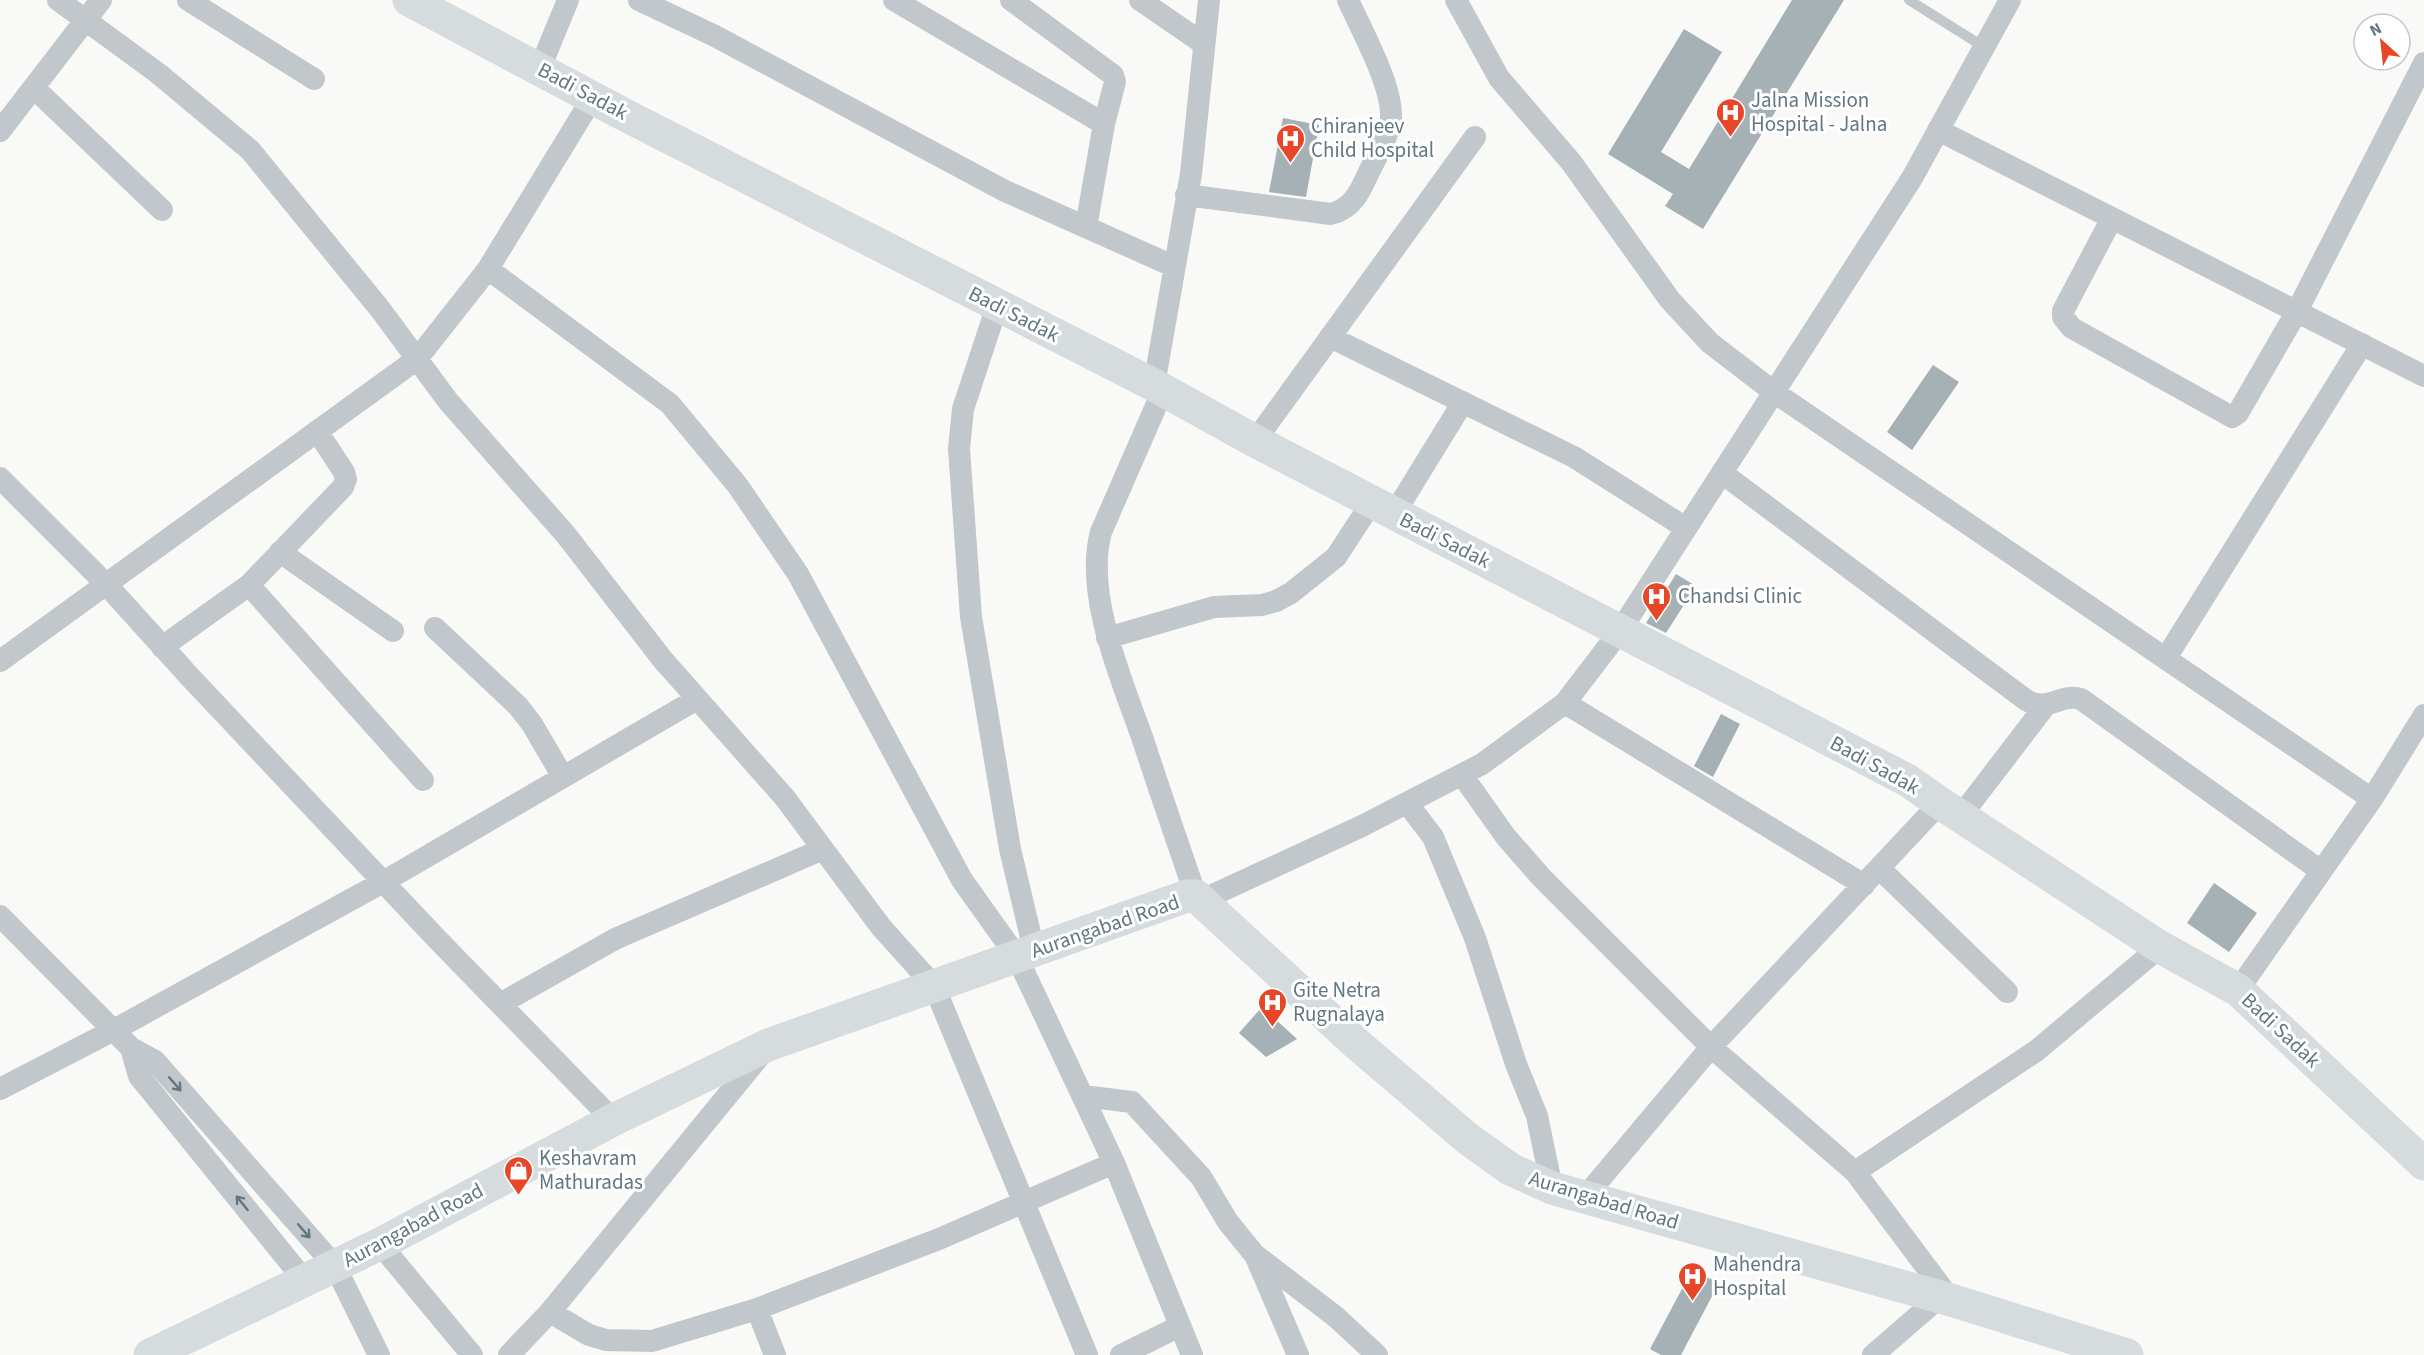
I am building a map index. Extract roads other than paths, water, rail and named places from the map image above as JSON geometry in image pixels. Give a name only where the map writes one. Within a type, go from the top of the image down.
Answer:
[{"type":"main road","name":"Badi Sadak","points":[[409,0],[1907,780],[2160,947],[2238,990],[2424,1164]]},
{"type":"main road","name":"Aurangabad Road","points":[[150,1355],[380,1244],[613,1120],[768,1045],[1187,897],[1199,898],[1357,1044],[1467,1138],[1510,1169],[1552,1188],[1945,1298],[2127,1355]]},
{"type":"street","points":[[58,0],[159,74],[250,150],[380,309],[448,401],[566,535],[663,660],[785,798],[881,927],[934,986],[1087,1355]]},
{"type":"street","points":[[0,131],[101,0]]},
{"type":"street","points":[[188,0],[314,79]]},
{"type":"street","points":[[540,68],[568,0]]},
{"type":"street","points":[[639,0],[715,36],[1005,191],[1173,266]]},
{"type":"street","points":[[894,0],[1104,124]]},
{"type":"street","points":[[1011,0],[1113,75],[1114,82],[1104,124],[1086,227]]},
{"type":"street","points":[[1140,0],[1204,44]]},
{"type":"street","points":[[1209,0],[1186,195],[1173,266],[1158,388],[1101,532],[1097,548],[1098,582],[1107,638],[1199,898],[1362,826],[1462,775],[1482,764],[1565,703],[1620,631],[1912,178],[2010,0]]},
{"type":"street","points":[[1186,195],[1331,214],[1340,211],[1355,200],[1385,137],[1391,114],[1388,91],[1348,0]]},
{"type":"street","points":[[1456,0],[1499,78],[1571,162],[1670,300],[1710,343],[1774,392],[2372,799]]},
{"type":"street","points":[[2112,218],[2063,311],[2062,317],[2072,328],[2232,417],[2238,413],[2298,311],[2424,63]]},
{"type":"street","points":[[34,88],[162,210]]},
{"type":"street","points":[[0,661],[417,359],[488,269],[593,97]]},
{"type":"street","points":[[1938,130],[2362,344],[2422,369]]},
{"type":"street","points":[[1255,441],[1475,137]]},
{"type":"street","points":[[488,269],[670,404],[738,486],[798,574],[962,880],[1026,953]]},
{"type":"street","points":[[997,306],[963,409],[959,449],[971,618],[1026,953],[1083,1096],[1192,1355]]},
{"type":"street","points":[[1330,337],[1574,457],[1686,528]]},
{"type":"street","points":[[2166,658],[2362,344]]},
{"type":"street","points":[[1107,638],[1214,607],[1262,604],[1276,601],[1291,593],[1336,557],[1383,508],[1463,402]]},
{"type":"street","points":[[162,647],[249,585],[343,487],[346,479],[317,431]]},
{"type":"street","points":[[1722,473],[2026,700],[2045,706]]},
{"type":"street","points":[[0,478],[105,583],[162,647],[383,882],[613,1120]]},
{"type":"street","points":[[280,552],[393,631]]},
{"type":"street","points":[[249,585],[423,780]]},
{"type":"street","points":[[435,628],[518,706],[532,724],[563,777]]},
{"type":"street","points":[[1585,1197],[1711,1047],[1872,877],[1950,810],[2045,706],[2068,698],[2081,699],[2321,871]]},
{"type":"street","points":[[0,1089],[383,882],[697,699]]},
{"type":"street","points":[[1565,703],[1872,877],[2007,992]]},
{"type":"street","points":[[2238,990],[2372,799],[2424,716]]},
{"type":"street","points":[[1462,775],[1521,855],[1711,1047],[1855,1172],[1945,1298],[1874,1355]]},
{"type":"street","points":[[1407,803],[1433,837],[1475,938],[1516,1064],[1537,1116],[1552,1188]]},
{"type":"street","points":[[500,1004],[615,939],[823,849]]},
{"type":"street","points":[[0,916],[130,1048],[155,1061],[335,1266],[379,1355]]},
{"type":"street","points":[[1855,1172],[2036,1052],[2160,947]]},
{"type":"street","points":[[509,1355],[550,1312],[768,1045]]},
{"type":"street","points":[[130,1048],[139,1076],[305,1281]]},
{"type":"street","points":[[1083,1096],[1132,1102],[1201,1177],[1228,1222],[1254,1254],[1336,1317],[1377,1355]]},
{"type":"street","points":[[550,1312],[589,1335],[651,1348],[939,1239],[1113,1163]]},
{"type":"street","points":[[380,1244],[472,1355]]},
{"type":"street","points":[[1254,1254],[1298,1355]]},
{"type":"street","points":[[756,1309],[775,1355]]},
{"type":"street","points":[[1121,1355],[1180,1326]]},
{"type":"lane","points":[[1909,0],[1984,47]]},
{"type":"place","name":"Jalna Mission Hospital - Jalna","points":[[1730,138]]},
{"type":"place","name":"Chiranjeev Child Hospital","points":[[1290,164]]},
{"type":"place","name":"Chandsi Clinic","points":[[1657,622]]},
{"type":"place","name":"Gite Netra Rugnalaya","points":[[1272,1028]]},
{"type":"place","name":"Keshavram Mathuradas","points":[[518,1196]]},
{"type":"place","name":"Mahendra Hospital","points":[[1692,1302]]}]
